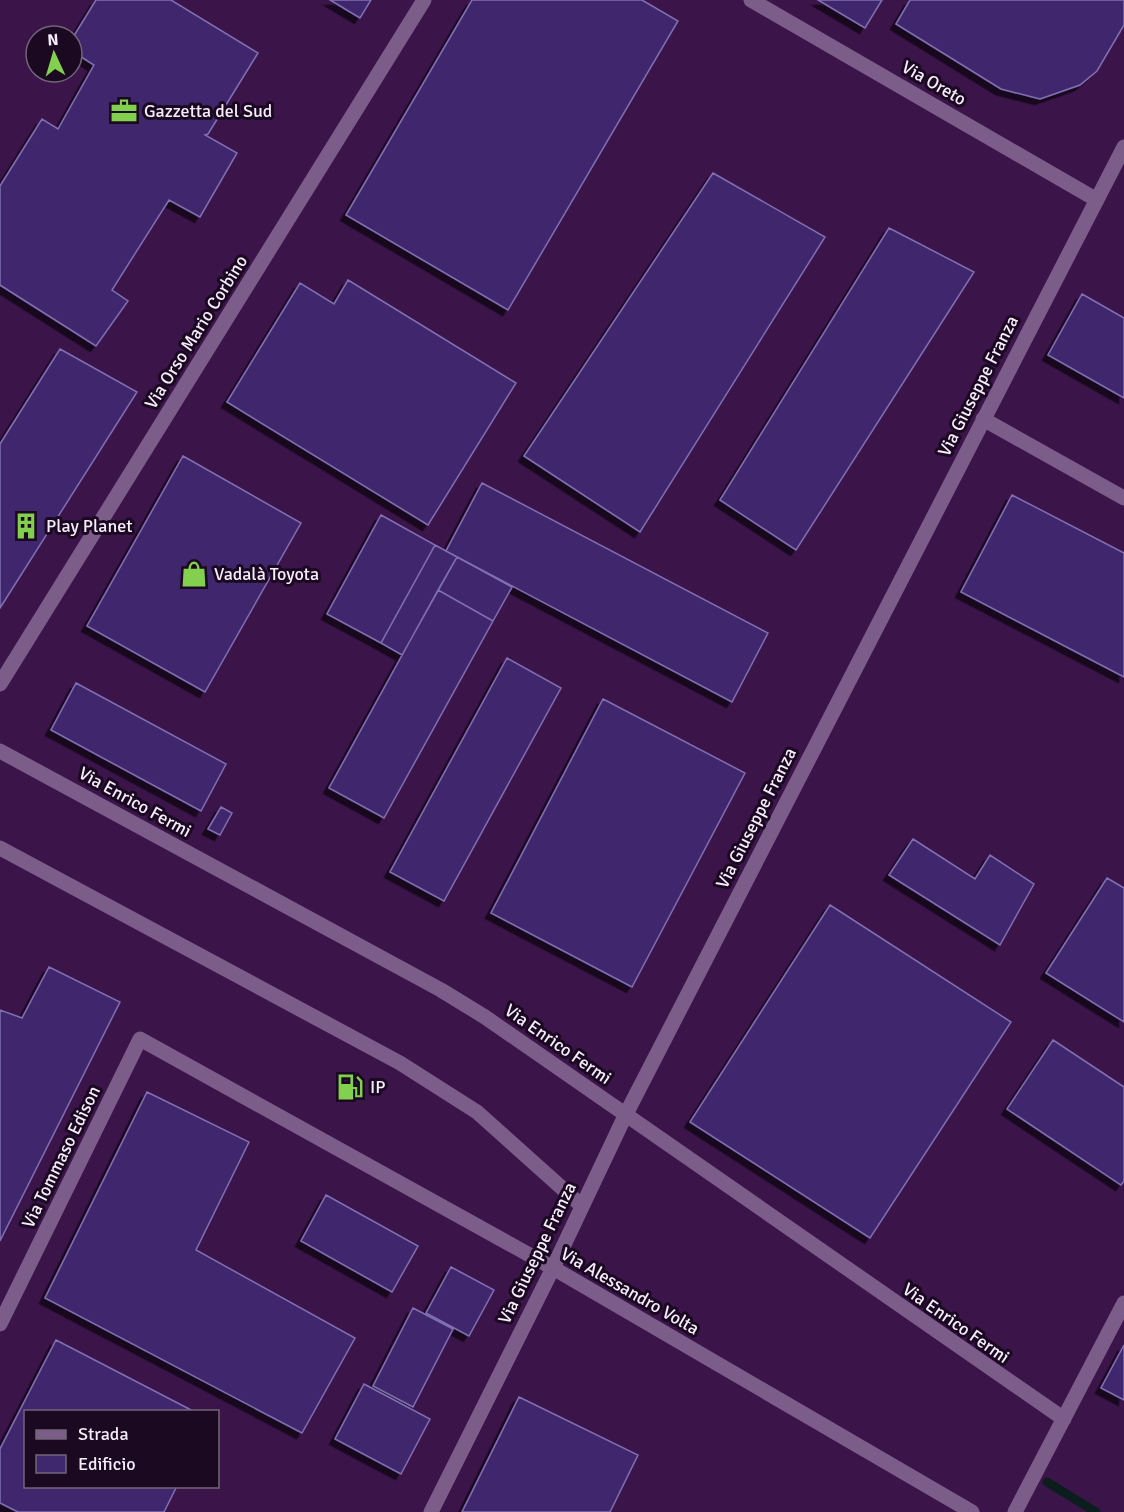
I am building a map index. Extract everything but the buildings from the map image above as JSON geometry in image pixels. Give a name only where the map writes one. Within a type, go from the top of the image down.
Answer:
[{"type":"street","name":"Via Orso Mario Corbino","points":[[0,684],[424,0]]},
{"type":"street","name":"Via Oreto","points":[[751,0],[1097,200]]},
{"type":"street","name":"Via Giuseppe Franza","points":[[430,1512],[553,1268],[625,1116],[1124,147]]},
{"type":"street","points":[[983,419],[1124,498]]},
{"type":"street","name":"Via Enrico Fermi","points":[[0,751],[441,990],[529,1045],[625,1116],[1064,1419]]},
{"type":"street","points":[[0,848],[400,1063],[477,1112],[582,1206]]},
{"type":"street","name":"Via Alessandro Volta","points":[[140,1039],[553,1268],[972,1512]]},
{"type":"street","name":"Via Tommaso Edison","points":[[0,1324],[140,1039]]},
{"type":"street","points":[[1015,1512],[1124,1303]]},
{"type":"waterway","points":[[1047,1482],[1096,1512]]},
{"type":"place","name":"Gazzetta del Sud","points":[[124,111]]},
{"type":"place","name":"Play Planet","points":[[26,526]]},
{"type":"place","name":"Vadalà Toyota","points":[[194,574]]},
{"type":"place","name":"IP","points":[[350,1087]]}]
